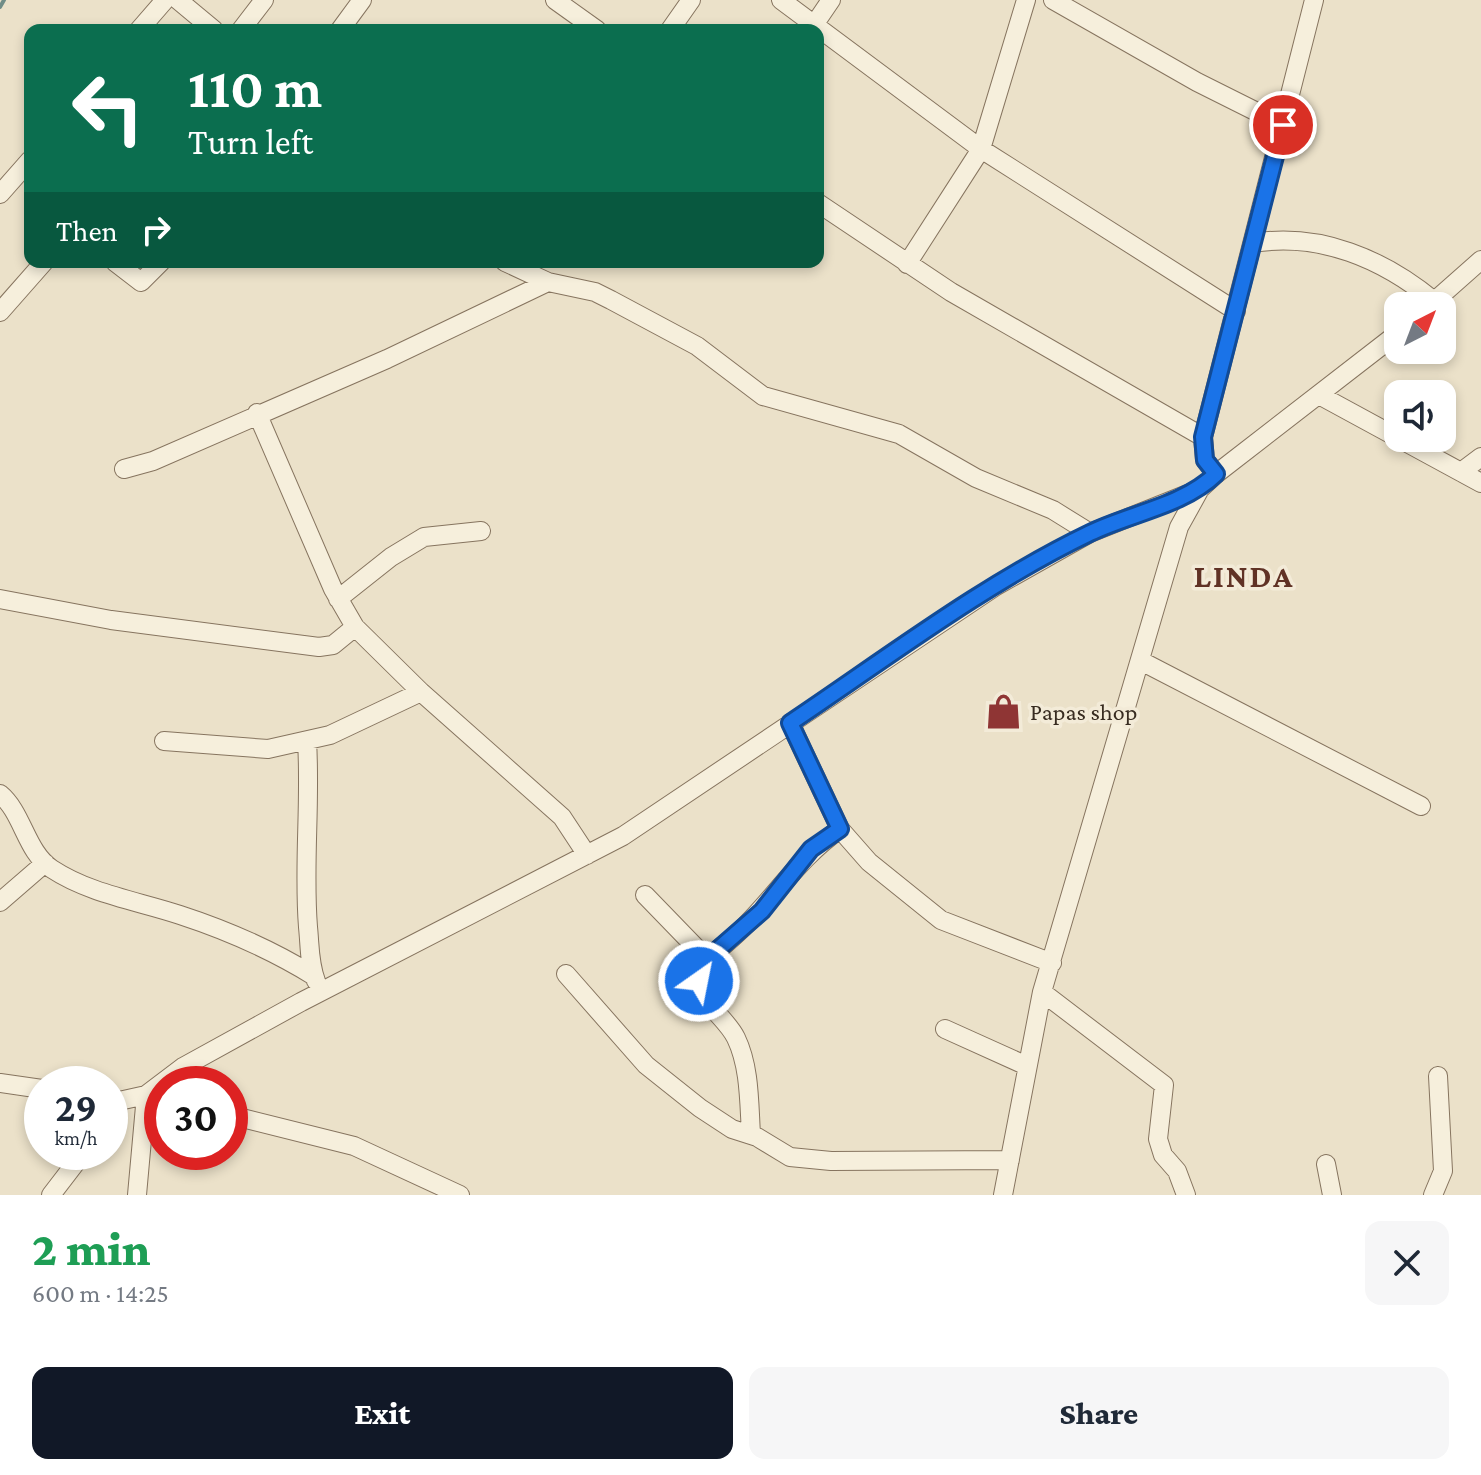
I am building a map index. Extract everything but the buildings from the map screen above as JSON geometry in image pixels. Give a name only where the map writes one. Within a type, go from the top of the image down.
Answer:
[{"type":"street","points":[[144,24],[165,0]]},
{"type":"street","points":[[178,0],[207,24]]},
{"type":"street","points":[[246,24],[264,0]]},
{"type":"street","points":[[344,24],[362,0]]},
{"type":"street","points":[[555,0],[589,24]]},
{"type":"street","points":[[674,24],[691,0]]},
{"type":"street","points":[[781,0],[813,24]]},
{"type":"street","points":[[815,24],[831,0]]},
{"type":"street","points":[[907,264],[981,149],[1026,0]]},
{"type":"street","points":[[1053,0],[1197,82],[1283,125]]},
{"type":"street","points":[[1216,474],[1205,460],[1203,437],[1314,0]]},
{"type":"street","points":[[824,32],[981,149],[1236,311]]},
{"type":"street","points":[[0,194],[24,167]]},
{"type":"street","points":[[824,207],[907,264],[1007,326],[1203,437]]},
{"type":"street","points":[[1253,243],[1295,240],[1354,254],[1397,272],[1418,292]]},
{"type":"street","points":[[1445,292],[1481,260]]},
{"type":"street","points":[[1,310],[39,268]]},
{"type":"street","points":[[123,268],[141,282],[155,268]]},
{"type":"street","points":[[518,268],[548,282],[595,292],[611,300],[697,346],[763,396],[899,434],[976,478],[1053,510],[1090,533]]},
{"type":"street","points":[[124,469],[153,461],[257,413],[387,359],[548,282]]},
{"type":"street","points":[[1003,1195],[1042,992],[1179,527],[1200,489],[1216,474],[1384,344]]},
{"type":"street","points":[[1319,395],[1481,483]]},
{"type":"street","points":[[257,413],[338,599],[355,627],[421,692],[562,817],[587,855]]},
{"type":"street","points":[[1461,472],[1481,457]]},
{"type":"street","points":[[185,1066],[317,984],[623,836],[996,586],[1090,533],[1200,489]]},
{"type":"street","points":[[338,599],[391,557],[424,537],[481,531]]},
{"type":"street","points":[[0,599],[111,620],[319,647],[333,645],[355,627]]},
{"type":"street","points":[[1141,661],[1421,806]]},
{"type":"street","points":[[164,741],[261,750],[307,741],[358,724],[421,692]]},
{"type":"street","points":[[790,723],[840,829],[869,862],[931,914],[993,942],[1052,963]]},
{"type":"street","points":[[307,741],[310,790],[307,914],[317,984]]},
{"type":"street","points":[[0,794],[45,863],[68,878],[115,897],[180,915],[260,946],[317,984]]},
{"type":"street","points":[[751,1134],[749,1095],[738,1042],[707,1002],[699,981],[699,970],[707,959],[762,911],[811,849],[840,829]]},
{"type":"street","points":[[0,902],[45,863]]},
{"type":"street","points":[[645,895],[707,959]]},
{"type":"street","points":[[566,974],[646,1065],[732,1129],[751,1134],[776,1150],[801,1160],[1010,1160]]},
{"type":"street","points":[[1042,992],[1164,1085],[1158,1139],[1163,1155],[1177,1171],[1186,1195]]},
{"type":"street","points":[[945,1029],[1027,1066]]},
{"type":"street","points":[[1433,1195],[1443,1171],[1438,1076]]},
{"type":"street","points":[[0,1083],[24,1086]]},
{"type":"street","points":[[248,1120],[354,1146],[460,1195]]},
{"type":"street","points":[[137,1195],[144,1155]]},
{"type":"street","points":[[1326,1164],[1332,1195]]},
{"type":"street","points":[[51,1195],[70,1170]]},
{"type":"waterway","points":[[0,7],[4,0]]},
{"type":"place","name":"Papas shop","points":[[1004,711]]},
{"type":"district","name":"LINDA","points":[[1244,576]]},
{"type":"route","points":[[699,981],[699,970],[707,959],[762,911],[811,849],[840,829],[790,723],[996,586],[1090,533],[1200,489],[1216,474],[1205,460],[1203,437],[1283,125]]}]
